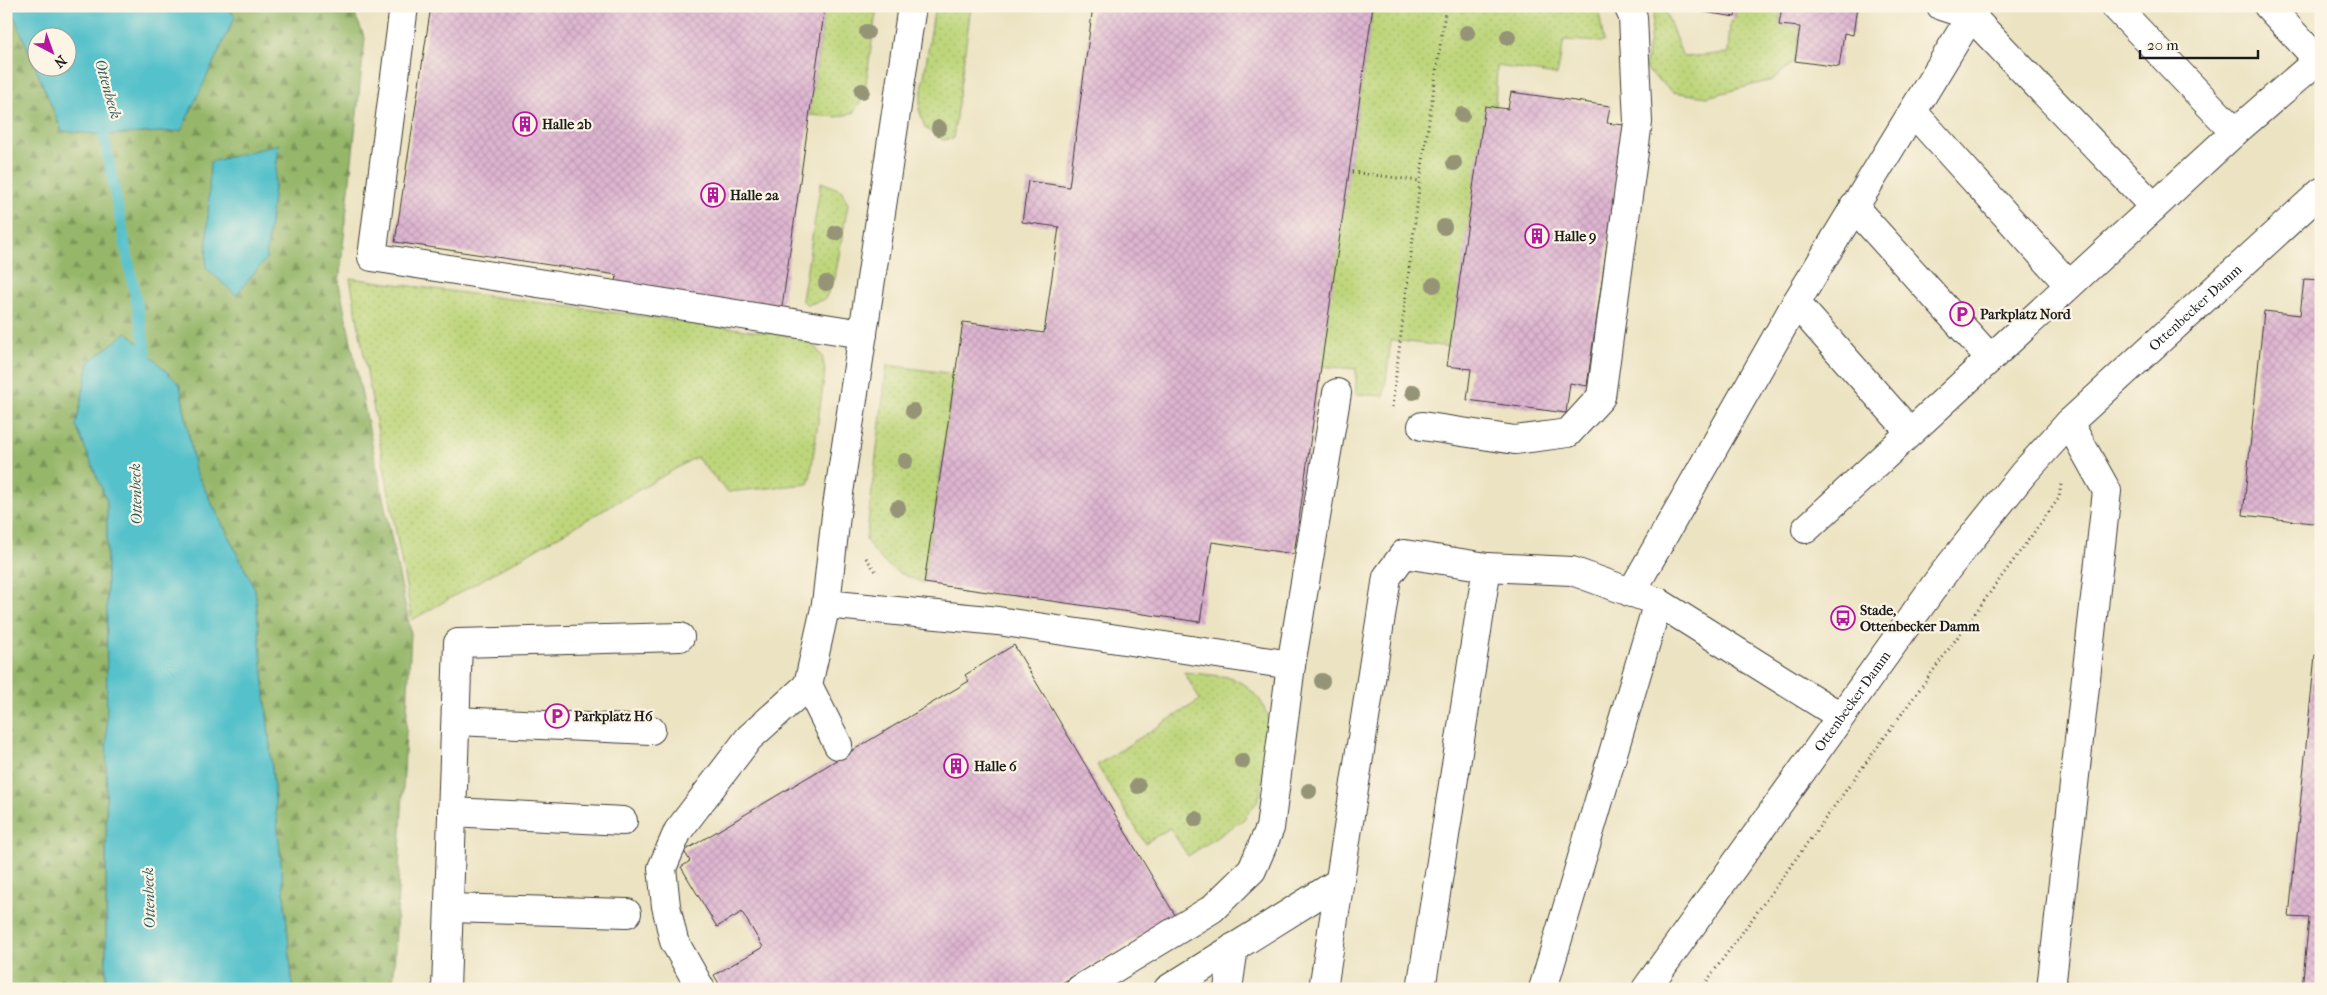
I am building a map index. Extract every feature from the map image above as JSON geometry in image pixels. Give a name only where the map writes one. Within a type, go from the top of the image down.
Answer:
[{"type":"street","points":[[404,6],[372,258],[863,334]]},
{"type":"street","points":[[701,989],[674,941],[666,906],[662,868],[678,831],[748,738],[808,685],[826,604],[837,506],[912,6]]},
{"type":"street","points":[[1422,426],[1515,440],[1568,433],[1602,397],[1638,122],[1633,17],[1628,6]]},
{"type":"street","points":[[1941,6],[1974,11],[2154,207]]},
{"type":"street","points":[[2115,6],[2236,132]]},
{"type":"street","points":[[1806,529],[2154,207],[2318,60],[2268,6]]},
{"type":"street","points":[[1631,593],[1796,303],[1974,11]]},
{"type":"street","points":[[1913,112],[2069,285]]},
{"type":"street","name":"Ottenbecker Damm","points":[[1646,989],[1840,716],[1982,524],[2023,474],[2069,424],[2321,192]]},
{"type":"street","points":[[1854,207],[1990,358]]},
{"type":"street","points":[[1796,303],[1910,432]]},
{"type":"street","points":[[1080,989],[1212,909],[1252,870],[1270,828],[1291,665],[1337,393]]},
{"type":"street","points":[[2051,989],[2107,491],[2069,424]]},
{"type":"street","points":[[1323,989],[1387,577],[1404,554],[1487,567],[1572,571],[1658,602],[1840,716]]},
{"type":"street","points":[[1421,989],[1487,567]]},
{"type":"street","points":[[1543,989],[1658,602]]},
{"type":"street","points":[[826,604],[998,621],[1291,665]]},
{"type":"street","points":[[446,989],[458,643],[680,637]]},
{"type":"street","points":[[808,685],[838,745]]},
{"type":"street","points":[[456,721],[651,730]]},
{"type":"street","points":[[452,812],[623,821]]},
{"type":"street","points":[[1168,989],[1339,882]]},
{"type":"street","points":[[449,908],[626,913]]},
{"type":"street","points":[[1228,989],[1234,947]]},
{"type":"path","points":[[1392,410],[1420,181],[1446,6]]},
{"type":"path","points":[[1352,172],[1420,181]]},
{"type":"path","points":[[1701,989],[2059,498],[2062,480]]},
{"type":"green space","points":[[6,6],[10,6],[28,49],[28,78],[40,78],[62,131],[235,17],[227,6],[351,6],[365,38],[339,284],[411,633],[393,989],[293,989],[255,589],[195,470],[180,385],[76,425],[107,501],[106,989],[6,989]]},
{"type":"green space","points":[[825,6],[877,6],[864,97],[853,113],[837,117],[809,115]]},
{"type":"green space","points":[[935,6],[971,6],[953,139],[943,140],[925,128],[919,109]]},
{"type":"green space","points":[[1373,6],[1598,6],[1604,42],[1564,40],[1557,75],[1497,66],[1495,107],[1451,347],[1391,340],[1384,396],[1356,394],[1356,369],[1320,366]]},
{"type":"green space","points":[[1655,6],[1664,7],[1683,57],[1728,53],[1730,23],[1735,17],[1737,6],[1782,6],[1779,25],[1800,27],[1795,61],[1772,80],[1707,97],[1673,92],[1645,69]]},
{"type":"green space","points":[[821,182],[841,190],[848,204],[835,278],[825,299],[807,305],[802,300]]},
{"type":"green space","points":[[350,278],[808,338],[822,356],[825,371],[808,484],[728,492],[696,457],[412,620]]},
{"type":"green space","points":[[887,365],[955,374],[924,583],[897,571],[884,562],[866,540]]},
{"type":"green space","points":[[1184,672],[1230,677],[1247,686],[1260,700],[1269,718],[1269,743],[1259,799],[1243,820],[1188,856],[1170,828],[1145,843],[1097,765],[1200,700]]},
{"type":"water","points":[[10,6],[227,6],[235,17],[181,131],[106,135],[62,131],[40,78],[78,78],[78,28],[28,28],[28,49]]},
{"type":"water","points":[[279,144],[266,259],[236,295],[206,268],[210,162]]},
{"type":"water","points":[[127,332],[180,385],[195,470],[255,589],[293,989],[106,989],[107,501],[76,426],[89,362]]},
{"type":"building","points":[[431,6],[825,6],[781,314],[615,289],[617,275],[395,242]]},
{"type":"building","points":[[1093,6],[1373,6],[1294,554],[1212,542],[1200,622],[924,583],[963,322],[1044,333],[1059,227],[1022,222],[1028,181],[1069,187]]},
{"type":"building","points":[[1668,6],[1737,6],[1735,17]]},
{"type":"building","points":[[1782,6],[1857,6],[1853,35],[1844,33],[1839,67],[1795,61],[1800,27],[1779,25]]},
{"type":"building","name":"Halle 9","points":[[1511,92],[1610,106],[1607,123],[1624,125],[1587,386],[1570,383],[1566,413],[1467,400],[1471,369],[1447,366],[1485,106],[1508,109]]},
{"type":"building","points":[[2304,279],[2321,280],[2321,524],[2243,515],[2264,311],[2300,315]]},
{"type":"building","name":"Halle 6","points":[[1014,645],[1175,915],[1052,989],[722,989],[714,975],[763,947],[742,912],[717,927],[681,867],[690,861],[684,851],[969,681],[965,675]]},
{"type":"building","points":[[2315,655],[2321,655],[2321,989],[2302,989],[2309,918],[2289,917]]},
{"type":"waterway","name":"Ottenbeck","points":[[101,121],[146,351],[146,365]]},
{"type":"place","name":"Halle 2b","points":[[525,124]]},
{"type":"place","name":"Halle 2a","points":[[713,195]]},
{"type":"place","name":"Halle 9","points":[[1537,236]]},
{"type":"place","name":"Parkplatz Nord","points":[[1962,314]]},
{"type":"place","name":"Stade, Ottenbecker Damm","points":[[1843,618]]},
{"type":"place","name":"Parkplatz H6","points":[[557,716]]},
{"type":"place","name":"Halle 6","points":[[956,766]]}]
